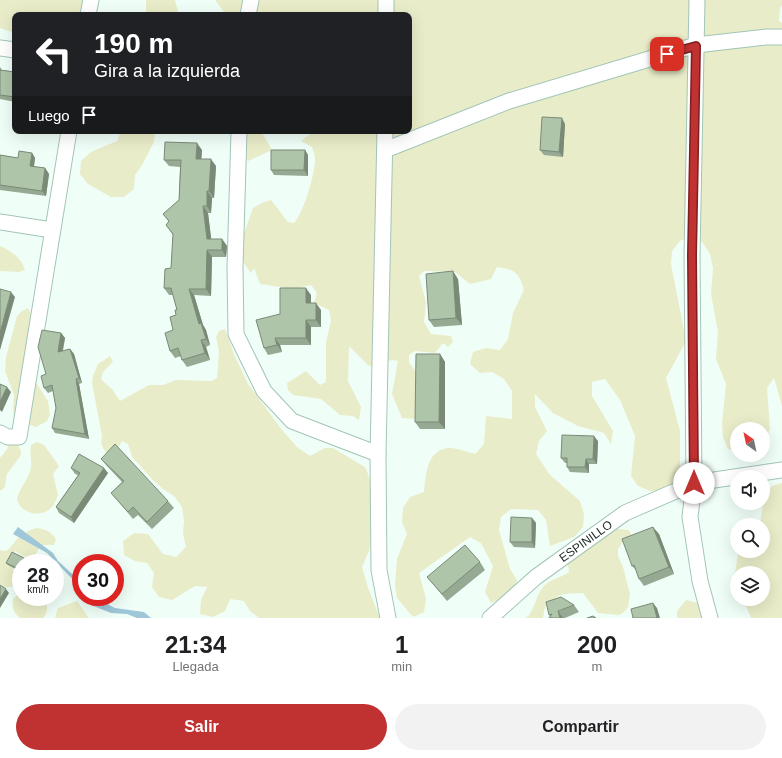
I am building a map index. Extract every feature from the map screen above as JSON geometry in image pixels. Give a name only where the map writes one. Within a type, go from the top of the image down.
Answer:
[{"type":"street","points":[[89,12],[91,0]]},
{"type":"street","points":[[248,12],[250,0]]},
{"type":"street","points":[[386,0],[386,12]]},
{"type":"street","points":[[696,0],[692,255],[694,483],[690,517],[700,581],[710,618]]},
{"type":"street","points":[[385,150],[509,101],[696,46],[766,37],[782,37]]},
{"type":"street","points":[[0,48],[12,50]]},
{"type":"street","points":[[0,433],[8,437],[19,437],[68,134]]},
{"type":"street","points":[[239,134],[235,267],[236,334],[264,391],[292,421],[378,454]]},
{"type":"street","points":[[385,134],[378,454],[379,570],[388,618]]},
{"type":"street","points":[[0,222],[52,230]]},
{"type":"street","name":"ESPINILLO","points":[[490,618],[536,577],[625,513],[694,483],[782,470]]},
{"type":"green space","points":[[0,0],[83,0],[81,12],[12,12],[12,32],[0,28]]},
{"type":"green space","points":[[146,0],[175,0],[178,12],[146,12]]},
{"type":"green space","points":[[215,0],[782,0],[779,21],[782,23],[782,406],[774,378],[767,388],[769,422],[730,422],[730,449],[728,449],[723,437],[722,424],[726,384],[716,359],[718,332],[711,294],[713,268],[710,254],[702,242],[691,235],[680,241],[672,251],[671,264],[686,341],[666,378],[680,431],[680,472],[675,486],[664,492],[650,491],[638,486],[631,476],[635,436],[620,400],[605,379],[592,382],[592,396],[613,431],[611,444],[604,433],[578,426],[553,413],[535,394],[535,407],[547,431],[539,441],[536,454],[550,475],[580,501],[584,514],[583,527],[574,537],[550,546],[546,520],[538,510],[511,509],[501,517],[499,530],[510,569],[517,580],[514,593],[491,603],[485,592],[493,566],[481,543],[470,537],[419,573],[426,599],[424,612],[413,617],[397,598],[395,585],[397,559],[407,534],[402,522],[403,508],[410,497],[424,492],[428,465],[435,454],[440,450],[450,448],[475,454],[484,444],[486,416],[512,419],[512,391],[504,379],[492,372],[480,373],[470,364],[473,352],[486,348],[500,350],[508,339],[513,313],[524,290],[520,279],[512,271],[497,267],[491,279],[470,284],[455,272],[424,271],[419,276],[426,302],[424,322],[431,334],[451,336],[453,342],[448,347],[443,343],[435,353],[415,351],[409,355],[409,362],[436,401],[416,419],[402,418],[392,394],[398,361],[392,360],[369,366],[349,346],[348,381],[361,407],[359,420],[353,416],[340,415],[321,399],[293,395],[288,390],[287,383],[306,371],[320,385],[326,382],[326,342],[331,321],[329,310],[314,303],[317,293],[311,285],[294,289],[260,284],[254,268],[251,273],[243,262],[243,236],[253,208],[271,200],[288,222],[294,223],[298,218],[308,192],[315,166],[312,147],[301,141],[310,134],[412,134],[412,12],[224,12]]},
{"type":"green space","points":[[120,134],[155,134],[154,142],[135,175],[134,189],[124,197],[111,197],[88,184],[80,174],[81,161],[91,152],[117,141]]},
{"type":"green space","points":[[234,134],[263,134],[272,150],[248,161],[243,158]]},
{"type":"green space","points":[[0,246],[15,255],[21,261],[25,270],[19,272],[0,271]]},
{"type":"green space","points":[[28,308],[33,320],[33,378],[48,401],[50,415],[47,421],[36,427],[18,420],[14,415],[14,395],[5,371],[6,357],[17,316]]},
{"type":"green space","points":[[225,329],[234,354],[248,384],[282,430],[297,447],[310,456],[325,448],[333,448],[365,467],[370,481],[372,529],[369,551],[362,567],[368,588],[380,618],[259,618],[250,611],[244,601],[230,599],[225,611],[213,617],[200,614],[201,600],[207,587],[195,586],[172,600],[159,597],[152,587],[154,573],[147,563],[135,561],[124,555],[123,541],[134,533],[148,534],[163,554],[176,557],[186,547],[183,534],[184,521],[182,507],[174,496],[153,480],[132,457],[128,444],[122,441],[115,453],[109,457],[103,448],[92,383],[98,364],[110,356],[113,362],[103,372],[101,379],[112,389],[120,401],[149,385],[163,385],[176,380],[211,381],[217,378],[219,351],[216,337],[219,331]]},
{"type":"green space","points":[[7,441],[16,442],[21,451],[21,455],[7,474],[5,487],[0,491],[0,458],[8,448]]},
{"type":"green space","points":[[37,442],[44,445],[59,466],[53,474],[58,495],[55,503],[46,512],[40,513],[25,510],[21,507],[17,498],[31,468],[31,445]]},
{"type":"green space","points":[[782,483],[782,618],[751,618],[746,606],[770,606],[770,566],[736,566],[737,558],[770,558],[770,518],[761,518],[762,510],[770,510],[770,489],[772,486]]},
{"type":"green space","points":[[37,528],[48,531],[56,539],[54,545],[41,545],[36,554],[20,554],[15,551],[10,555],[9,558],[12,565],[12,586],[4,588],[0,583],[0,550],[6,551],[9,549],[18,538],[30,530]]},
{"type":"green space","points":[[609,528],[629,530],[632,537],[622,543],[618,549],[618,556],[623,567],[630,594],[628,607],[624,612],[619,615],[598,613],[583,593],[558,596],[545,607],[543,618],[525,618],[531,614],[529,615],[541,589],[549,582],[569,572],[567,560]]},
{"type":"green space","points":[[686,600],[698,603],[708,618],[677,618],[677,611]]},
{"type":"green space","points":[[72,603],[72,606],[81,606],[89,618],[55,618],[58,608]]},
{"type":"green space","points":[[47,606],[47,608],[43,618],[20,618],[14,612],[13,607]]},
{"type":"water","points":[[18,527],[54,554],[48,554],[13,534]]},
{"type":"water","points":[[64,566],[72,574],[72,579],[64,570]]},
{"type":"water","points":[[94,606],[111,606],[115,608],[144,612],[151,618],[137,618],[127,614],[111,613]]},
{"type":"building","points":[[0,70],[12,72],[12,97],[0,95]]},
{"type":"building","points":[[542,117],[562,118],[559,152],[540,150]]},
{"type":"building","points":[[165,142],[197,143],[196,159],[211,159],[209,191],[207,191],[207,206],[203,206],[207,239],[222,239],[222,250],[207,250],[206,289],[189,289],[199,324],[201,323],[206,339],[201,340],[205,353],[182,360],[178,348],[170,351],[165,333],[173,330],[170,317],[176,315],[175,310],[177,310],[171,288],[164,288],[165,269],[171,268],[173,234],[166,225],[169,221],[163,214],[179,200],[181,160],[164,160]]},
{"type":"building","points":[[271,150],[305,150],[304,170],[271,170]]},
{"type":"building","points":[[19,151],[32,153],[30,166],[45,168],[42,191],[0,185],[0,155],[18,158]]},
{"type":"building","points":[[453,271],[456,318],[429,320],[426,274]]},
{"type":"building","points":[[280,288],[306,288],[306,303],[316,303],[316,320],[306,320],[306,338],[275,338],[277,345],[264,348],[256,320],[280,314]]},
{"type":"building","points":[[0,289],[11,292],[0,333]]},
{"type":"building","points":[[42,330],[61,333],[58,352],[70,349],[79,378],[76,379],[85,434],[52,428],[56,408],[52,385],[44,388],[41,376],[46,374],[38,347]]},
{"type":"building","points":[[416,354],[440,354],[439,422],[415,422]]},
{"type":"building","points":[[0,384],[7,387],[0,402]]},
{"type":"building","points":[[562,435],[594,436],[593,459],[586,459],[585,467],[567,467],[567,458],[561,458]]},
{"type":"building","points":[[115,444],[168,501],[147,522],[133,507],[128,512],[111,493],[124,481],[101,459]]},
{"type":"building","points":[[79,454],[104,468],[71,517],[56,507],[80,473],[71,468]]},
{"type":"building","points":[[511,517],[532,518],[532,542],[510,542]]},
{"type":"building","points":[[653,527],[669,567],[639,579],[634,565],[632,566],[622,539]]},
{"type":"building","points":[[465,545],[480,562],[442,594],[427,577]]},
{"type":"building","points":[[12,552],[16,554],[12,554],[12,566],[6,563]]},
{"type":"building","points":[[0,585],[6,589],[0,599]]},
{"type":"building","points":[[561,597],[574,605],[558,611],[560,618],[549,618],[552,614],[549,615],[546,602]]},
{"type":"building","points":[[653,603],[657,618],[633,618],[631,609]]},
{"type":"route","points":[[667,54],[696,46],[692,255],[694,483]]}]
